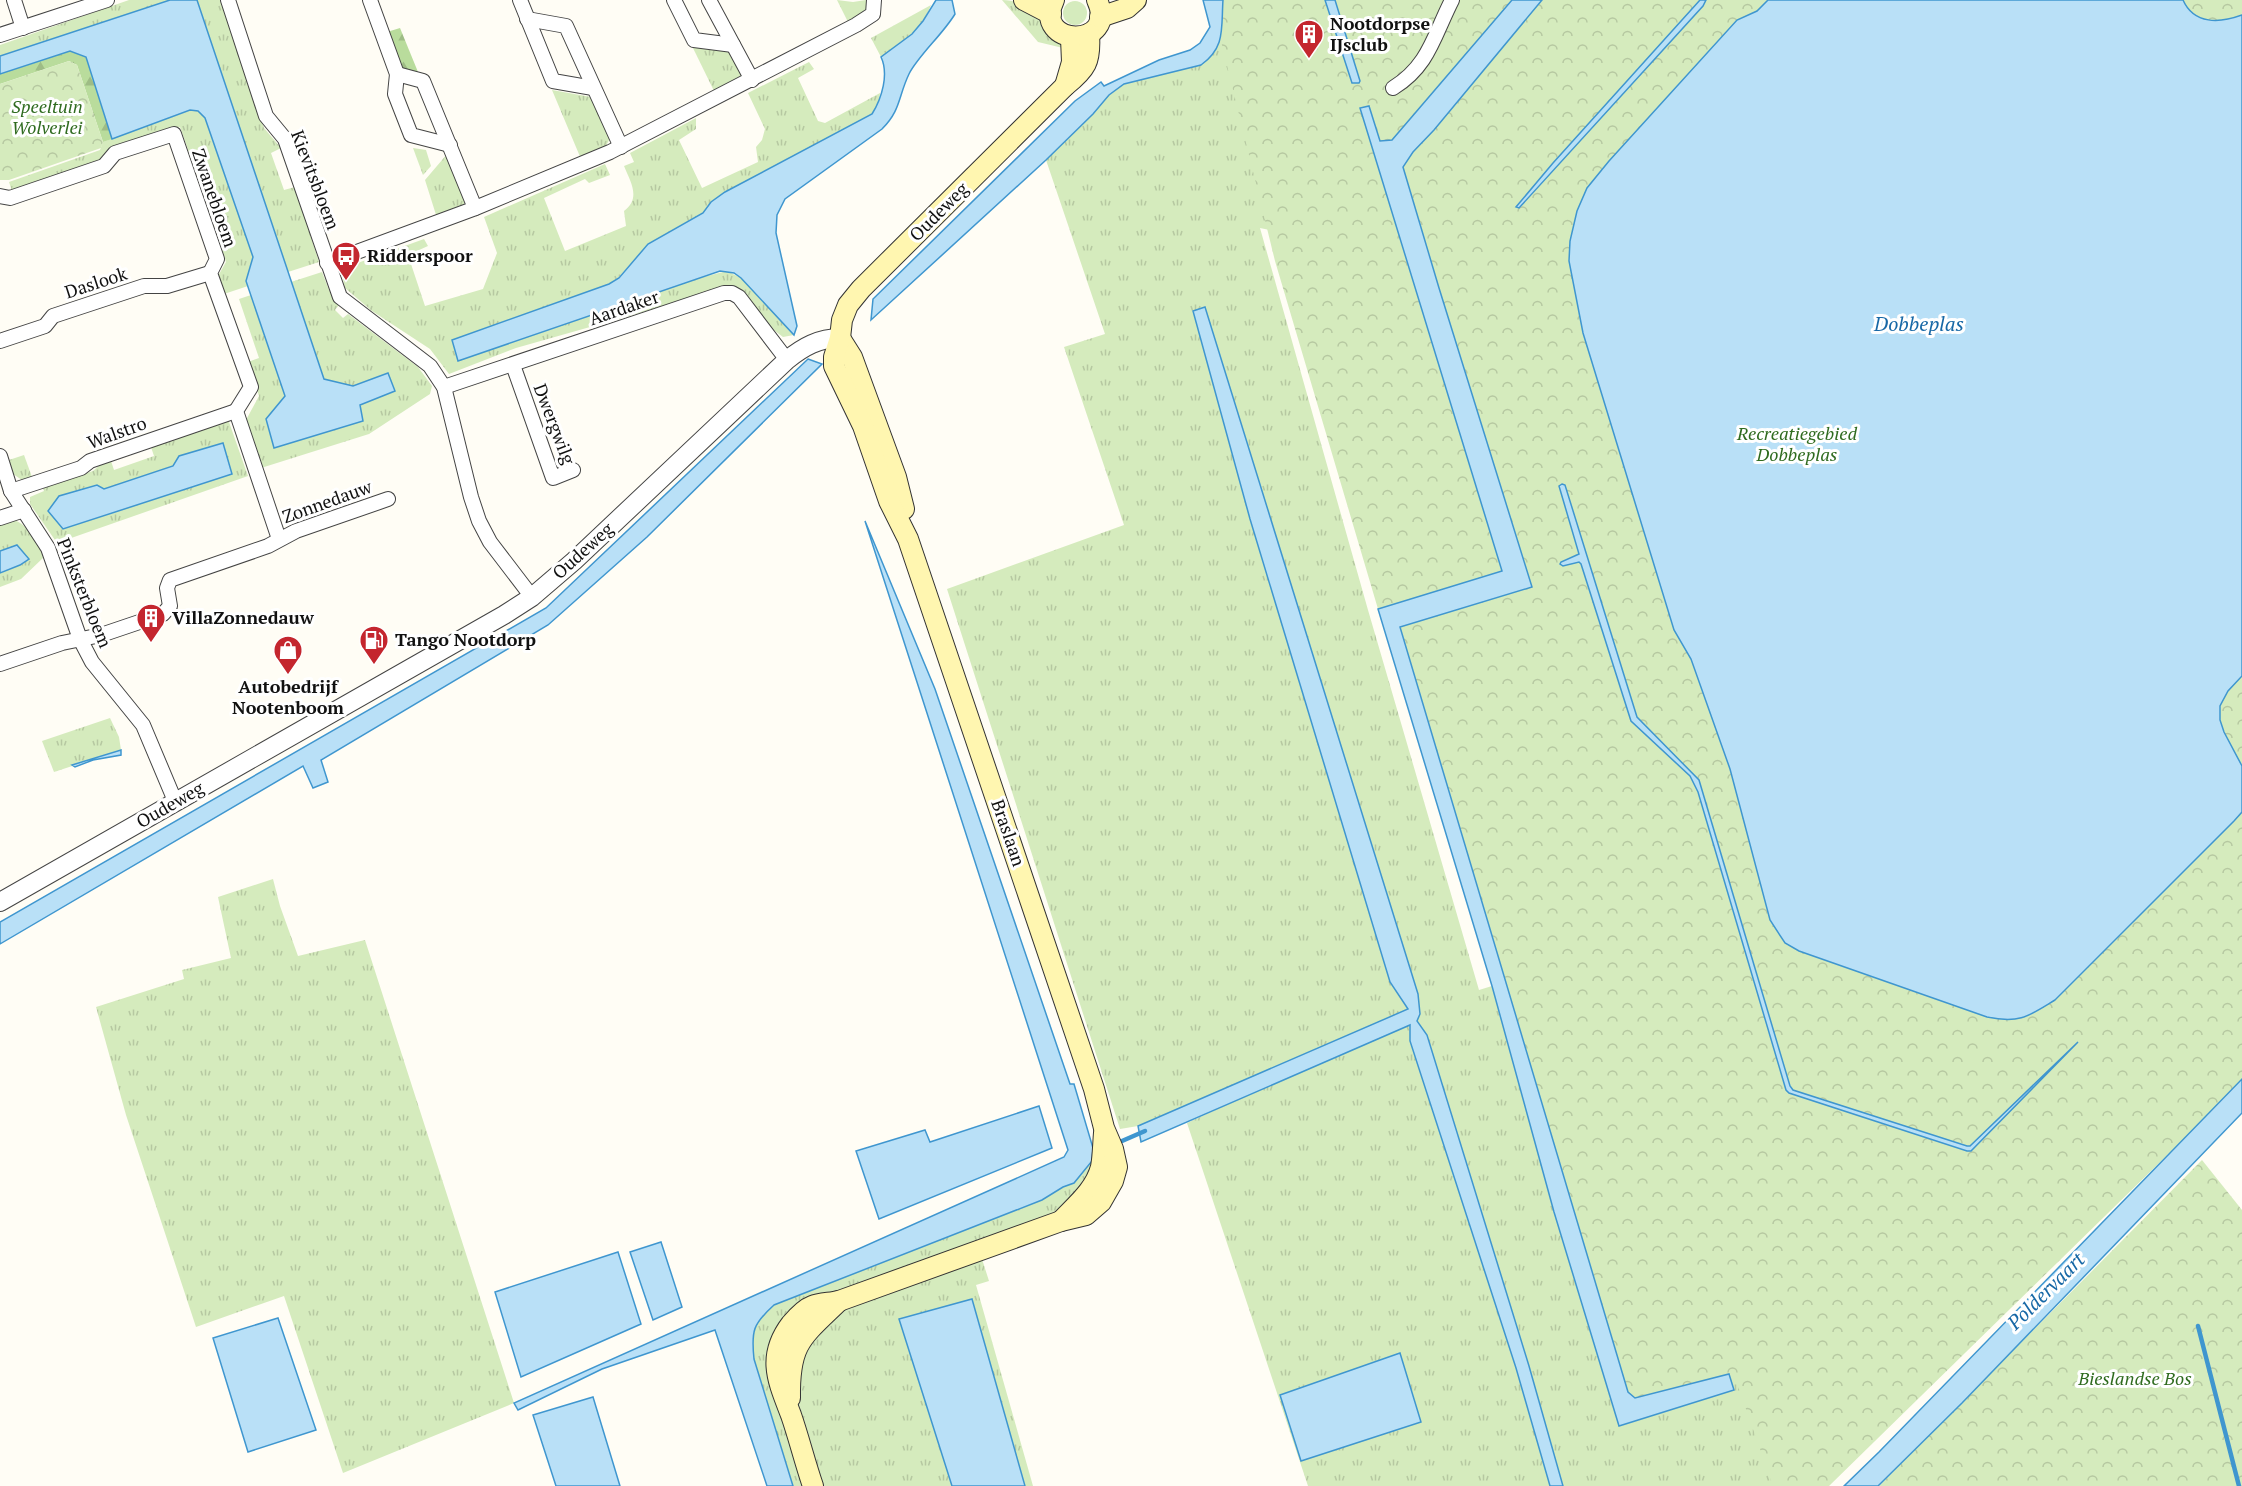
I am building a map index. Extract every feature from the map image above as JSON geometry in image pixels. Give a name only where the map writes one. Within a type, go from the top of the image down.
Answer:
[{"type":"main road","points":[[1024,0],[1052,7],[1057,29],[1080,36],[1094,29],[1099,4],[1127,8],[1136,0]]},
{"type":"main road","name":"Oudeweg","points":[[840,338],[842,320],[848,305],[861,289],[1065,86],[1082,72],[1090,47],[1080,36]]},
{"type":"main road","name":"Braslaan","points":[[813,1486],[790,1415],[790,1368],[794,1353],[808,1329],[839,1301],[1061,1221],[1084,1198],[1095,1182],[1101,1166],[1104,1128],[1094,1089],[908,539],[889,501],[862,426],[834,366],[834,357],[840,338]]},
{"type":"street","points":[[14,0],[23,28]]},
{"type":"street","points":[[0,35],[107,0]]},
{"type":"street","name":"Kievitsbloem","points":[[228,0],[266,116],[285,139],[340,297],[430,366],[444,387],[479,521],[490,542],[532,597]]},
{"type":"street","points":[[370,0],[397,74],[396,94],[411,135],[450,145]]},
{"type":"street","points":[[520,0],[553,81],[593,88]]},
{"type":"street","points":[[674,0],[694,40],[733,45]]},
{"type":"street","points":[[709,0],[752,80]]},
{"type":"street","points":[[1393,88],[1425,59],[1452,0]]},
{"type":"street","points":[[327,262],[475,208],[621,147],[856,25],[873,7]]},
{"type":"street","points":[[527,19],[566,26],[621,147]]},
{"type":"street","points":[[397,74],[423,81],[475,208]]},
{"type":"street","name":"Zwanebloem","points":[[0,196],[10,198],[104,166],[115,153],[174,134],[217,259],[210,273],[251,387],[236,411]]},
{"type":"street","name":"Daslook","points":[[0,341],[45,326],[53,316],[144,286],[167,286],[210,273]]},
{"type":"street","name":"Aardaker","points":[[444,387],[724,293],[732,293],[739,297],[787,360]]},
{"type":"street","name":"Oudeweg","points":[[0,902],[175,801],[471,636],[532,597],[574,561],[787,360],[803,347],[829,338],[840,338]]},
{"type":"street","name":"Dwergwilg","points":[[513,365],[553,478],[573,470]]},
{"type":"street","name":"Zonnedauw","points":[[236,411],[279,539]]},
{"type":"street","name":"Walstro","points":[[11,491],[81,468],[90,460],[236,411]]},
{"type":"street","name":"Pinksterbloem","points":[[0,456],[11,491],[44,539],[51,554],[80,639],[92,662],[142,725],[175,801]]},
{"type":"street","name":"Zonnedauw","points":[[80,639],[101,635],[163,614],[170,606],[166,588],[170,580],[268,546],[296,531],[388,499]]},
{"type":"street","points":[[0,518],[24,510]]},
{"type":"street","points":[[0,664],[80,639]]},
{"type":"green space","points":[[129,0],[170,0],[0,56],[0,45]]},
{"type":"green space","points":[[197,0],[220,0],[264,128],[281,148],[271,153],[284,190],[295,187],[319,262],[288,272]]},
{"type":"green space","points":[[837,0],[853,2],[866,0],[868,4],[866,13],[848,22]]},
{"type":"green space","points":[[1002,0],[1013,1],[1030,9],[1063,48],[1038,42]]},
{"type":"green space","points":[[1223,0],[1303,237],[1260,228],[1479,990],[1492,986],[1554,1212],[1620,1426],[1734,1390],[1729,1374],[1635,1398],[1756,1352],[1795,1486],[1308,1486],[1187,1123],[1311,1066],[1408,1010],[1138,1126],[1120,1129],[947,589],[1124,525],[1064,347],[1105,334],[1046,160],[1109,95],[1124,84],[1201,65],[1209,58],[1220,36]]},
{"type":"green space","name":"Recreatiegebied Dobbeplas","points":[[1223,0],[2242,0],[2242,1082],[1829,1486],[1773,1486],[1733,1372],[1630,1404],[1392,628],[1378,609],[1275,261],[1221,41]]},
{"type":"green space","points":[[1075,1],[1084,4],[1087,13],[1084,22],[1075,25],[1066,22],[1063,13],[1066,4]]},
{"type":"green space","points":[[931,5],[916,29],[881,57],[871,38]]},
{"type":"green space","points":[[400,28],[418,72],[403,70],[398,65],[387,32]]},
{"type":"green space","points":[[692,46],[731,51],[742,72],[741,77],[716,95]]},
{"type":"green space","points":[[70,51],[86,57],[112,139],[103,142],[77,65],[69,61],[0,84],[0,74]]},
{"type":"green space","name":"Speeltuin Wolverlei","points":[[69,61],[77,65],[103,142],[101,148],[9,180],[0,180],[0,84]]},
{"type":"green space","points":[[809,62],[814,69],[798,78],[818,121],[825,123],[880,93],[879,103],[872,114],[725,192],[711,202],[703,213],[648,244],[618,278],[609,284],[453,340],[727,271],[741,278],[794,335],[783,337],[767,325],[737,288],[724,289],[516,348],[449,374],[430,349],[372,311],[345,288],[341,269],[424,239],[428,246],[408,255],[425,306],[483,289],[497,253],[484,217],[605,164],[610,175],[589,183],[585,179],[544,198],[565,251],[626,226],[624,211],[633,196],[632,184],[624,166],[634,162],[630,153],[696,118],[696,129],[679,140],[702,188],[758,162],[756,147],[762,140],[765,129],[748,93]]},
{"type":"green space","points":[[552,90],[591,97],[610,135],[604,148],[581,159]]},
{"type":"green space","points":[[191,110],[198,111],[205,118],[253,257],[246,281],[248,286],[224,294],[218,276],[226,262],[219,239],[231,235],[204,154],[191,158],[180,127],[115,147],[102,161],[12,191],[9,182],[100,150],[103,142]]},
{"type":"green space","points":[[413,148],[426,150],[431,166],[423,175]]},
{"type":"green space","points":[[448,153],[466,198],[465,203],[459,209],[437,218],[425,180]]},
{"type":"green space","points":[[322,272],[329,290],[339,305],[335,310],[343,318],[348,314],[418,367],[432,386],[430,394],[369,434],[261,468],[246,420],[259,396],[248,362],[259,358],[239,299],[251,295],[285,396],[266,419],[363,420],[360,405],[388,373],[353,386],[324,379],[291,282]]},
{"type":"green space","points":[[224,421],[229,422],[248,476],[57,543],[30,504],[30,497],[44,491],[43,487],[93,471],[101,464],[111,461],[114,470],[154,456],[151,447]]},
{"type":"green space","points":[[24,455],[32,477],[22,480],[13,474],[9,460]]},
{"type":"green space","points":[[14,520],[33,535],[43,558],[21,579],[0,587],[0,573],[20,565],[17,545],[0,551],[0,524]]},
{"type":"green space","points":[[110,718],[119,737],[121,750],[54,772],[42,741]]},
{"type":"green space","points":[[273,879],[298,956],[365,940],[514,1403],[343,1473],[284,1296],[196,1327],[126,1115],[96,1007],[184,979],[182,970],[231,958],[218,897]]},
{"type":"green space","points":[[1092,1159],[1095,1159],[1082,1184],[1071,1198],[1049,1216],[784,1320],[804,1486],[793,1486],[754,1360],[753,1335],[758,1323],[767,1312],[774,1305],[1042,1200],[1074,1183]]},
{"type":"green space","name":"Bieslandse Bos","points":[[2202,1160],[2242,1210],[2242,1486],[1879,1486]]},
{"type":"green space","points":[[982,1259],[989,1281],[976,1285],[1033,1486],[1025,1486],[972,1299],[900,1320],[952,1486],[820,1486],[795,1394],[805,1344],[840,1312],[886,1291]]},
{"type":"water","points":[[170,0],[197,0],[324,379],[353,386],[388,373],[395,391],[360,405],[363,421],[274,448],[266,419],[285,396],[246,281],[253,257],[205,118],[198,111],[190,110],[112,139],[86,57],[70,51],[0,74],[0,56]]},
{"type":"water","points":[[936,0],[952,0],[955,14],[913,67],[893,116],[882,129],[785,199],[777,215],[776,233],[797,326],[794,335],[741,278],[734,273],[720,271],[458,361],[452,340],[609,284],[619,278],[648,244],[703,213],[711,202],[725,192],[872,114],[883,86],[884,71],[881,57],[912,34]]},
{"type":"water","points":[[1203,0],[1223,0],[1221,36],[1215,51],[1209,58],[1201,65],[1124,84],[1109,95],[1046,160],[871,320],[873,299],[1075,101],[1101,82],[1104,86],[1159,60],[1190,50],[1200,43],[1210,27]]},
{"type":"water","points":[[1325,0],[1335,0],[1359,83],[1352,83]]},
{"type":"water","points":[[1512,0],[1542,0],[1413,152],[1403,167],[1532,587],[1400,627],[1628,1392],[1635,1398],[1729,1374],[1734,1390],[1619,1426],[1554,1212],[1492,986],[1378,609],[1502,571],[1360,108],[1369,106],[1380,141],[1392,140]]},
{"type":"water","points":[[1700,0],[1706,0],[1703,6],[1519,208],[1516,207],[1553,163]]},
{"type":"water","name":"Dobbeplas","points":[[1768,0],[2183,0],[2194,14],[2208,20],[2225,20],[2242,15],[2242,676],[2228,691],[2220,706],[2220,720],[2242,766],[2242,812],[2055,1000],[2016,1019],[1987,1017],[1799,951],[1785,943],[1770,920],[1730,769],[1691,659],[1674,630],[1583,333],[1569,261],[1570,241],[1577,211],[1587,188],[1737,20],[1757,11]]},
{"type":"water","points":[[1205,307],[1418,994],[1420,1014],[1417,1021],[1427,1035],[1529,1366],[1563,1486],[1550,1486],[1516,1368],[1410,1041],[1410,1025],[1141,1142],[1138,1126],[1408,1009],[1390,982],[1250,519],[1193,311]]},
{"type":"water","points":[[808,359],[822,364],[647,537],[548,625],[321,760],[328,782],[313,788],[303,766],[0,944],[0,922],[546,608]]},
{"type":"water","points":[[223,443],[232,474],[63,529],[48,511],[59,496],[97,485],[104,489],[173,466],[179,456]]},
{"type":"water","points":[[1565,485],[1637,717],[1699,780],[1793,1090],[1970,1146],[2078,1042],[1971,1151],[1789,1093],[1786,1090],[1698,792],[1690,776],[1631,721],[1581,564],[1579,562],[1563,566],[1560,564],[1579,554],[1559,486]]},
{"type":"water","points":[[865,521],[935,689],[1070,1084],[1074,1084],[1093,1148],[1092,1161],[1074,1183],[1042,1200],[774,1305],[767,1312],[758,1323],[753,1335],[754,1359],[793,1486],[767,1486],[715,1330],[602,1369],[518,1410],[514,1403],[1064,1157],[1068,1150]]},
{"type":"water","points":[[17,545],[29,559],[0,573],[0,551]]},
{"type":"water","points":[[121,750],[121,755],[93,760],[75,767],[72,765]]},
{"type":"water","name":"Poldervaart","points":[[2242,1079],[2242,1113],[1962,1403],[1878,1486],[1844,1486],[1879,1452]]},
{"type":"water","points":[[1039,1106],[1052,1148],[879,1219],[856,1151],[925,1130],[930,1142]]},
{"type":"water","points":[[661,1242],[682,1307],[653,1320],[630,1252]]},
{"type":"water","points":[[618,1252],[641,1324],[521,1377],[495,1292]]},
{"type":"water","points":[[972,1299],[1025,1486],[952,1486],[899,1319]]},
{"type":"water","points":[[278,1318],[316,1430],[248,1452],[213,1338]]},
{"type":"water","points":[[1400,1353],[1421,1422],[1301,1461],[1280,1395]]},
{"type":"water","points":[[593,1397],[620,1486],[556,1486],[533,1415]]},
{"type":"waterway","points":[[1122,1141],[1145,1131]]},
{"type":"waterway","points":[[2198,1326],[2239,1486]]},
{"type":"place","name":"Nootdorpse IJsclub","points":[[1309,60]]},
{"type":"place","name":"Ridderspoor","points":[[346,282]]},
{"type":"place","name":"VillaZonnedauw","points":[[151,644]]},
{"type":"place","name":"Tango Nootdorp","points":[[374,666]]},
{"type":"place","name":"Autobedrijf Nootenboom","points":[[288,676]]}]
